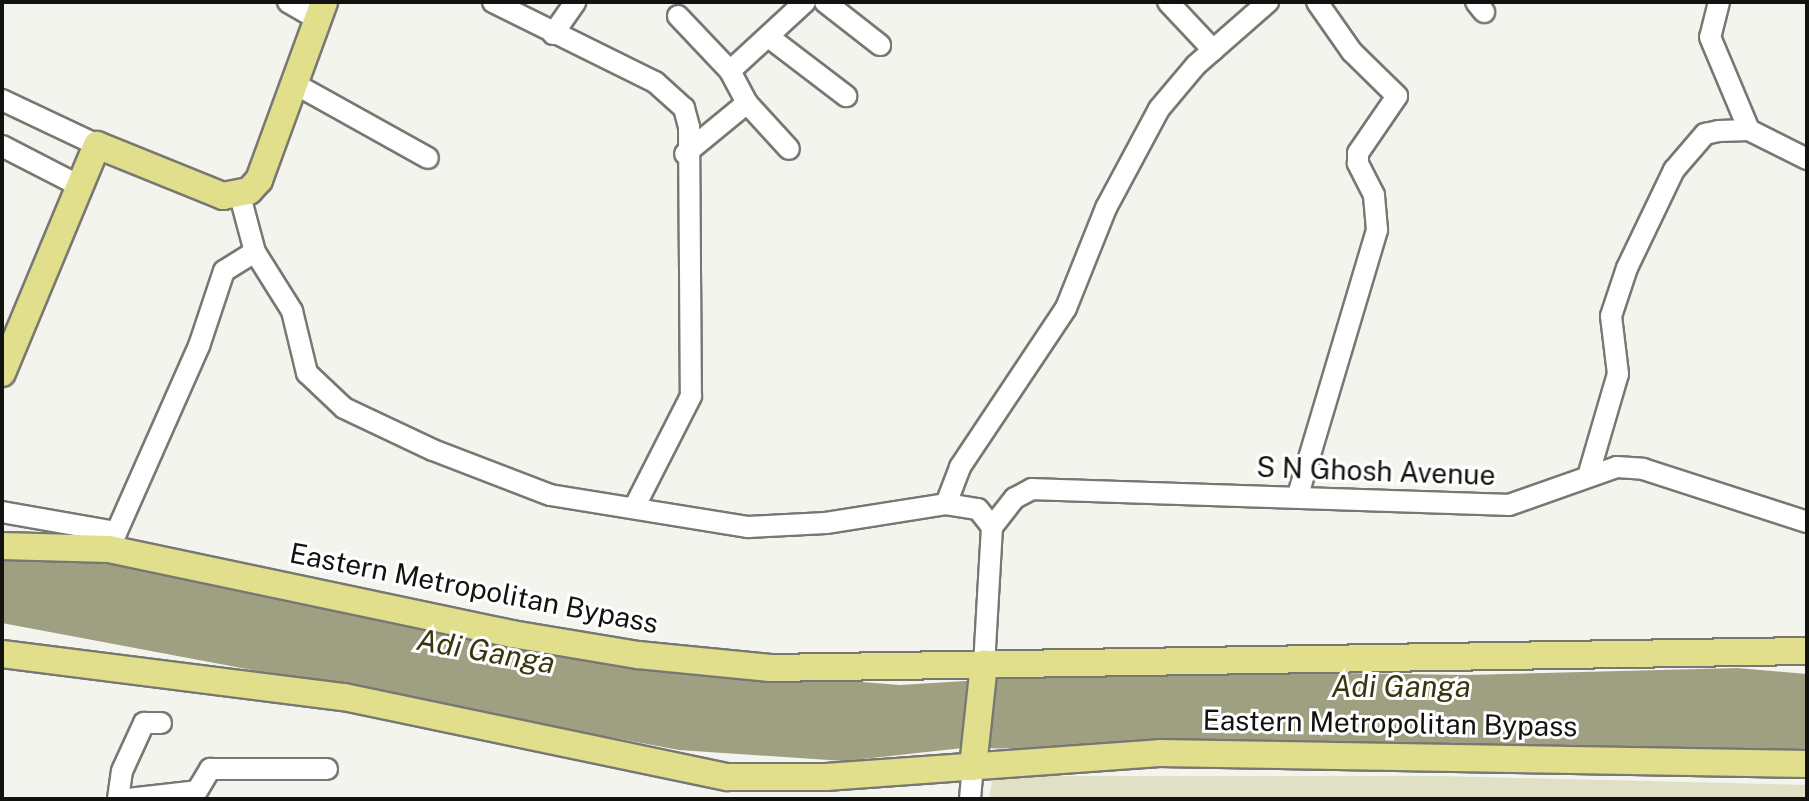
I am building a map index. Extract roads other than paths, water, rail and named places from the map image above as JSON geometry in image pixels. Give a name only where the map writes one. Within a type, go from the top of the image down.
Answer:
[{"type":"main road","points":[[5,357],[97,145],[223,196],[240,196],[259,180],[321,11]]},
{"type":"main road","name":"Eastern Metropolitan Bypass","points":[[2,546],[112,540],[638,655],[770,668],[1807,651]]},
{"type":"main road","name":"Eastern Metropolitan Bypass","points":[[2,654],[344,697],[728,777],[826,777],[1159,753],[1807,764]]},
{"type":"main road","points":[[973,767],[984,664]]},
{"type":"street","points":[[288,2],[321,11]]},
{"type":"street","points":[[493,2],[672,93],[684,108],[689,127],[685,154],[691,396],[635,506]]},
{"type":"street","points":[[553,34],[575,2]]},
{"type":"street","points":[[730,71],[770,38],[805,2]]},
{"type":"street","points":[[825,2],[880,45]]},
{"type":"street","points":[[1168,2],[1213,50]]},
{"type":"street","points":[[946,504],[960,467],[1066,308],[1106,208],[1159,109],[1213,50],[1268,2]]},
{"type":"street","points":[[1298,495],[1377,230],[1374,195],[1358,163],[1358,153],[1397,96],[1352,52],[1317,2]]},
{"type":"street","points":[[1719,2],[1710,37],[1749,130]]},
{"type":"street","points":[[678,16],[730,71],[747,103],[789,149]]},
{"type":"street","points":[[770,38],[846,96]]},
{"type":"street","points":[[295,84],[428,158]]},
{"type":"street","points":[[2,100],[97,145]]},
{"type":"street","points":[[685,154],[747,103]]},
{"type":"street","points":[[1589,473],[1618,374],[1611,316],[1627,268],[1670,178],[1705,134],[1749,130],[1807,159]]},
{"type":"street","points":[[2,146],[78,185]]},
{"type":"street","points":[[240,196],[255,252],[292,311],[307,373],[344,408],[526,488],[771,528],[946,504],[978,509],[992,527],[984,664]]},
{"type":"street","points":[[2,512],[112,540],[199,346],[224,271],[255,252]]},
{"type":"street","name":"S N Ghosh Avenue","points":[[992,527],[1015,498],[1032,489],[1298,495],[1509,505],[1589,473],[1617,467],[1643,469],[1807,522]]},
{"type":"street","points":[[118,799],[122,771],[144,723],[161,723]]},
{"type":"street","points":[[970,799],[973,767]]},
{"type":"street","points":[[128,799],[197,791],[210,769],[327,769]]},
{"type":"water","name":"Adi Ganga","points":[[2,557],[79,558],[309,599],[608,662],[900,685],[1147,670],[1466,675],[1738,668],[1807,674],[1807,756],[963,748],[844,761],[679,750],[2,623]]}]
